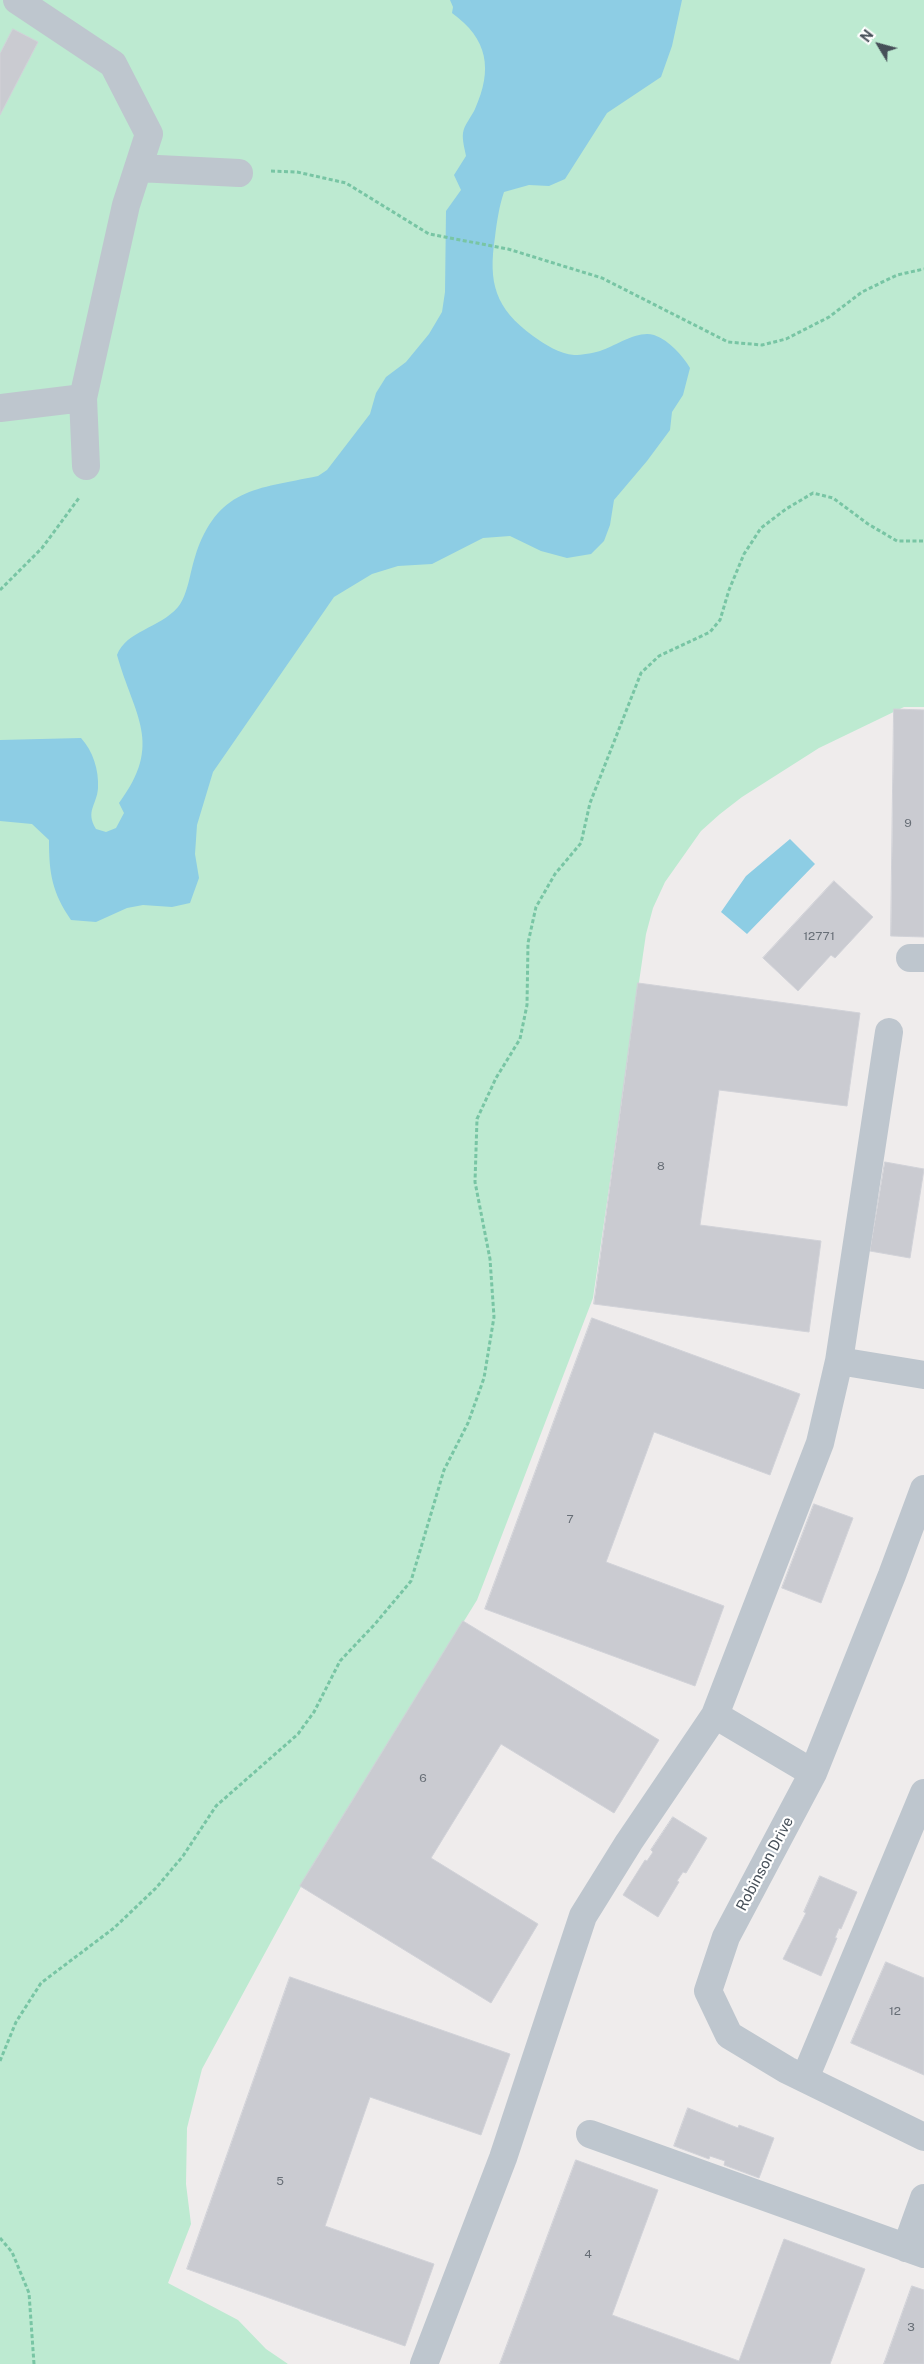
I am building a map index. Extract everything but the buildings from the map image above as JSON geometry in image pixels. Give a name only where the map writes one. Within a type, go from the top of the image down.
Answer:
[{"type":"street","points":[[17,0],[114,64],[149,134],[126,205],[83,398],[86,466]]},
{"type":"street","points":[[138,168],[239,173]]},
{"type":"street","points":[[0,408],[83,398]]},
{"type":"street","points":[[424,2364],[503,2158],[583,1916],[629,1842],[715,1715],[820,1443],[839,1361],[890,1032]]},
{"type":"street","points":[[839,1361],[924,1375]]},
{"type":"street","name":"Robinson Drive","points":[[924,1489],[892,1575],[813,1773],[726,1936],[708,1991],[729,2035],[805,2078],[924,2137]]},
{"type":"street","points":[[715,1715],[813,1773]]},
{"type":"street","points":[[805,2078],[924,1793]]},
{"type":"street","points":[[590,2134],[915,2251],[924,2198]]},
{"type":"path","points":[[239,173],[252,170],[297,172],[346,183],[429,234],[508,249],[602,278],[728,342],[762,345],[786,339],[829,317],[862,292],[896,275],[924,269]]},
{"type":"path","points":[[0,590],[42,548],[87,488],[86,466]]},
{"type":"path","points":[[0,2061],[16,2022],[41,1983],[114,1928],[156,1888],[183,1856],[216,1806],[298,1734],[314,1712],[340,1661],[375,1624],[411,1581],[444,1470],[468,1423],[484,1378],[494,1316],[490,1259],[475,1182],[476,1119],[496,1078],[520,1039],[527,1005],[528,943],[536,908],[555,874],[581,843],[590,803],[641,673],[659,656],[710,632],[720,620],[729,590],[744,554],[761,528],[786,509],[813,493],[833,498],[868,524],[897,541],[924,540]]},
{"type":"path","points":[[0,2238],[12,2252],[29,2293],[34,2364]]},
{"type":"green space","points":[[0,0],[924,0],[924,707],[904,707],[819,748],[742,797],[701,831],[665,882],[653,908],[646,934],[593,1298],[477,1600],[309,1872],[202,2069],[187,2128],[186,2184],[191,2224],[168,2283],[238,2320],[266,2349],[288,2364],[0,2364]]},
{"type":"water","points":[[450,0],[682,0],[672,46],[661,77],[607,113],[565,179],[549,186],[529,185],[504,192],[499,209],[493,253],[494,281],[502,304],[520,326],[558,351],[574,355],[591,353],[647,334],[660,338],[675,349],[690,368],[683,395],[672,412],[670,430],[614,500],[610,525],[604,541],[591,554],[567,558],[541,551],[510,536],[483,538],[432,564],[398,566],[372,574],[334,597],[213,772],[197,825],[195,854],[199,878],[190,903],[172,907],[143,905],[127,908],[96,922],[71,920],[53,882],[49,840],[32,824],[0,821],[0,740],[81,738],[92,755],[97,774],[98,788],[92,813],[93,823],[96,829],[106,832],[116,828],[124,813],[119,803],[133,782],[140,763],[143,746],[137,713],[117,655],[122,647],[128,640],[162,620],[178,607],[186,590],[195,557],[204,534],[215,517],[227,504],[258,489],[318,476],[327,470],[370,414],[376,393],[386,377],[406,362],[429,334],[442,312],[445,292],[446,211],[461,190],[454,175],[466,156],[463,133],[481,94],[485,68],[480,44],[464,23],[452,13],[453,7]]},
{"type":"water","points":[[790,839],[815,864],[747,934],[721,912],[746,876]]}]
